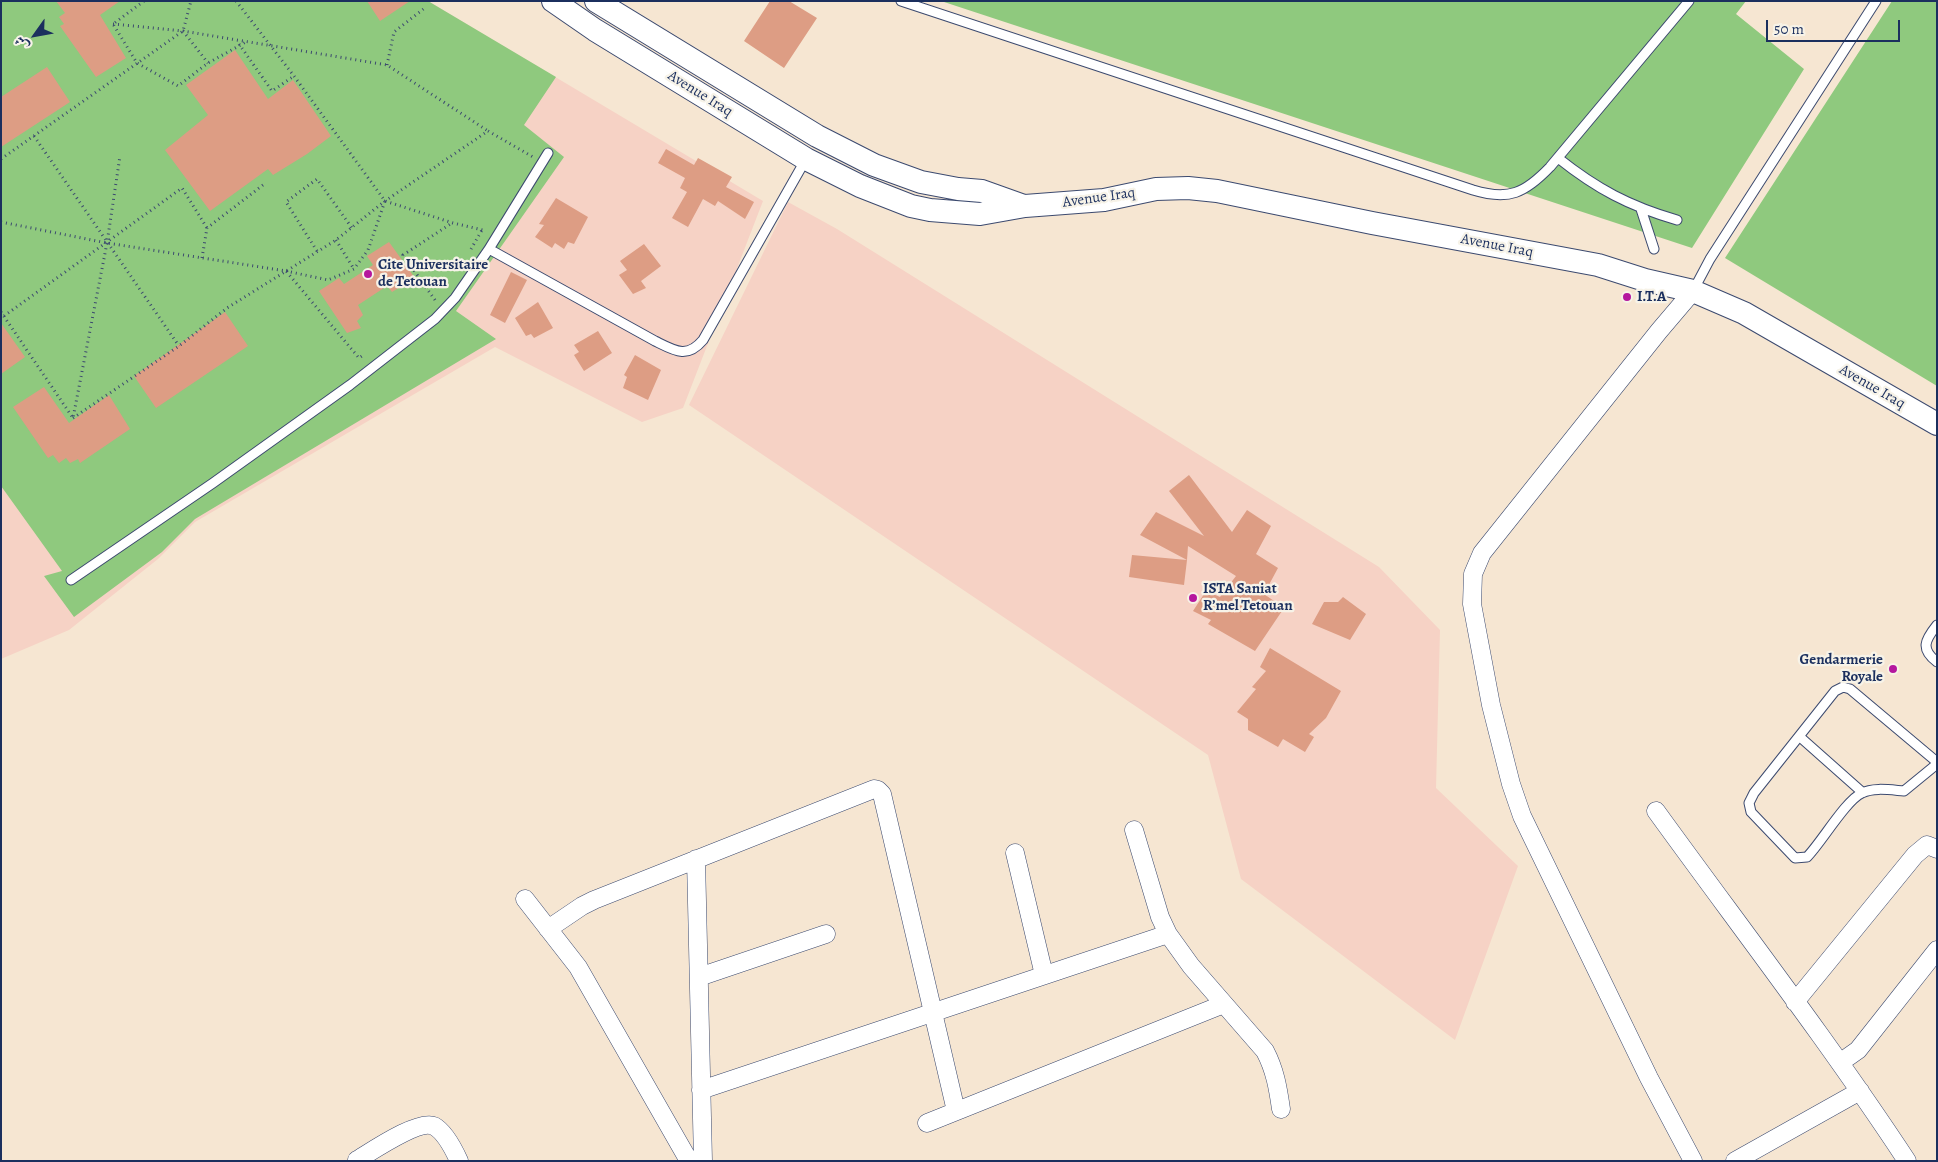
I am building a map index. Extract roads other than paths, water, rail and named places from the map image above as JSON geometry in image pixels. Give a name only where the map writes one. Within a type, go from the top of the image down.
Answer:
[{"type":"street","name":"Avenue Iraq","points":[[553,1],[595,30],[806,159],[888,198],[930,210],[980,214],[1025,206],[1104,200],[1156,189],[1188,188],[1217,191],[1372,223],[1598,265],[1645,280],[1693,291],[1744,313],[1937,424]]},
{"type":"street","name":"Avenue Iraq","points":[[596,1],[817,136],[874,165],[921,182],[958,189],[982,191],[1025,206]]},
{"type":"street","points":[[1693,291],[1482,553],[1473,574],[1472,604],[1502,752],[1522,816],[1649,1078],[1693,1161]]},
{"type":"street","points":[[548,929],[588,903],[865,793],[878,790],[882,794],[956,1111]]},
{"type":"street","points":[[1656,811],[1841,1062],[1906,1161]]},
{"type":"street","points":[[1134,830],[1160,917],[1168,934],[1191,966],[1265,1052],[1278,1083],[1281,1108]]},
{"type":"street","points":[[1795,1002],[1910,860],[1927,845],[1937,849]]},
{"type":"street","points":[[1015,853],[1044,975]]},
{"type":"street","points":[[696,859],[703,1161]]},
{"type":"street","points":[[525,900],[578,967],[689,1161]]},
{"type":"street","points":[[699,977],[826,934]]},
{"type":"street","points":[[701,1090],[1168,934]]},
{"type":"street","points":[[1841,1062],[1858,1050],[1937,950]]},
{"type":"street","points":[[927,1123],[1224,1004]]},
{"type":"street","points":[[1735,1161],[1860,1091]]},
{"type":"street","points":[[357,1160],[412,1130],[429,1124],[436,1127],[459,1161]]},
{"type":"lane","points":[[901,1],[1489,195],[1506,196],[1523,191],[1537,181],[1689,1]]},
{"type":"lane","points":[[1693,291],[1710,259],[1873,2]]},
{"type":"lane","points":[[71,580],[213,483],[402,346],[450,305],[488,249],[548,153]]},
{"type":"lane","points":[[1558,158],[1600,189],[1641,209],[1677,220]]},
{"type":"lane","points":[[488,249],[655,341],[682,352],[690,352],[703,340],[806,159]]},
{"type":"lane","points":[[1641,209],[1654,249]]},
{"type":"lane","points":[[1937,625],[1926,638],[1925,646],[1930,657],[1937,662]]},
{"type":"lane","points":[[1843,687],[1850,689],[1937,763],[1904,791],[1878,790],[1862,792],[1852,800],[1806,857],[1795,858],[1752,812],[1749,803],[1754,793],[1800,737],[1835,691],[1843,687]]},
{"type":"lane","points":[[1800,737],[1862,792]]},
{"type":"place","name":"Cite Universitaire de Tetouan","points":[[368,274]]},
{"type":"place","name":"I.T.A","points":[[1627,297]]},
{"type":"place","name":"ISTA Saniat R’mel Tetouan","points":[[1193,598]]},
{"type":"place","name":"Gendarmerie Royale","points":[[1893,669]]}]
